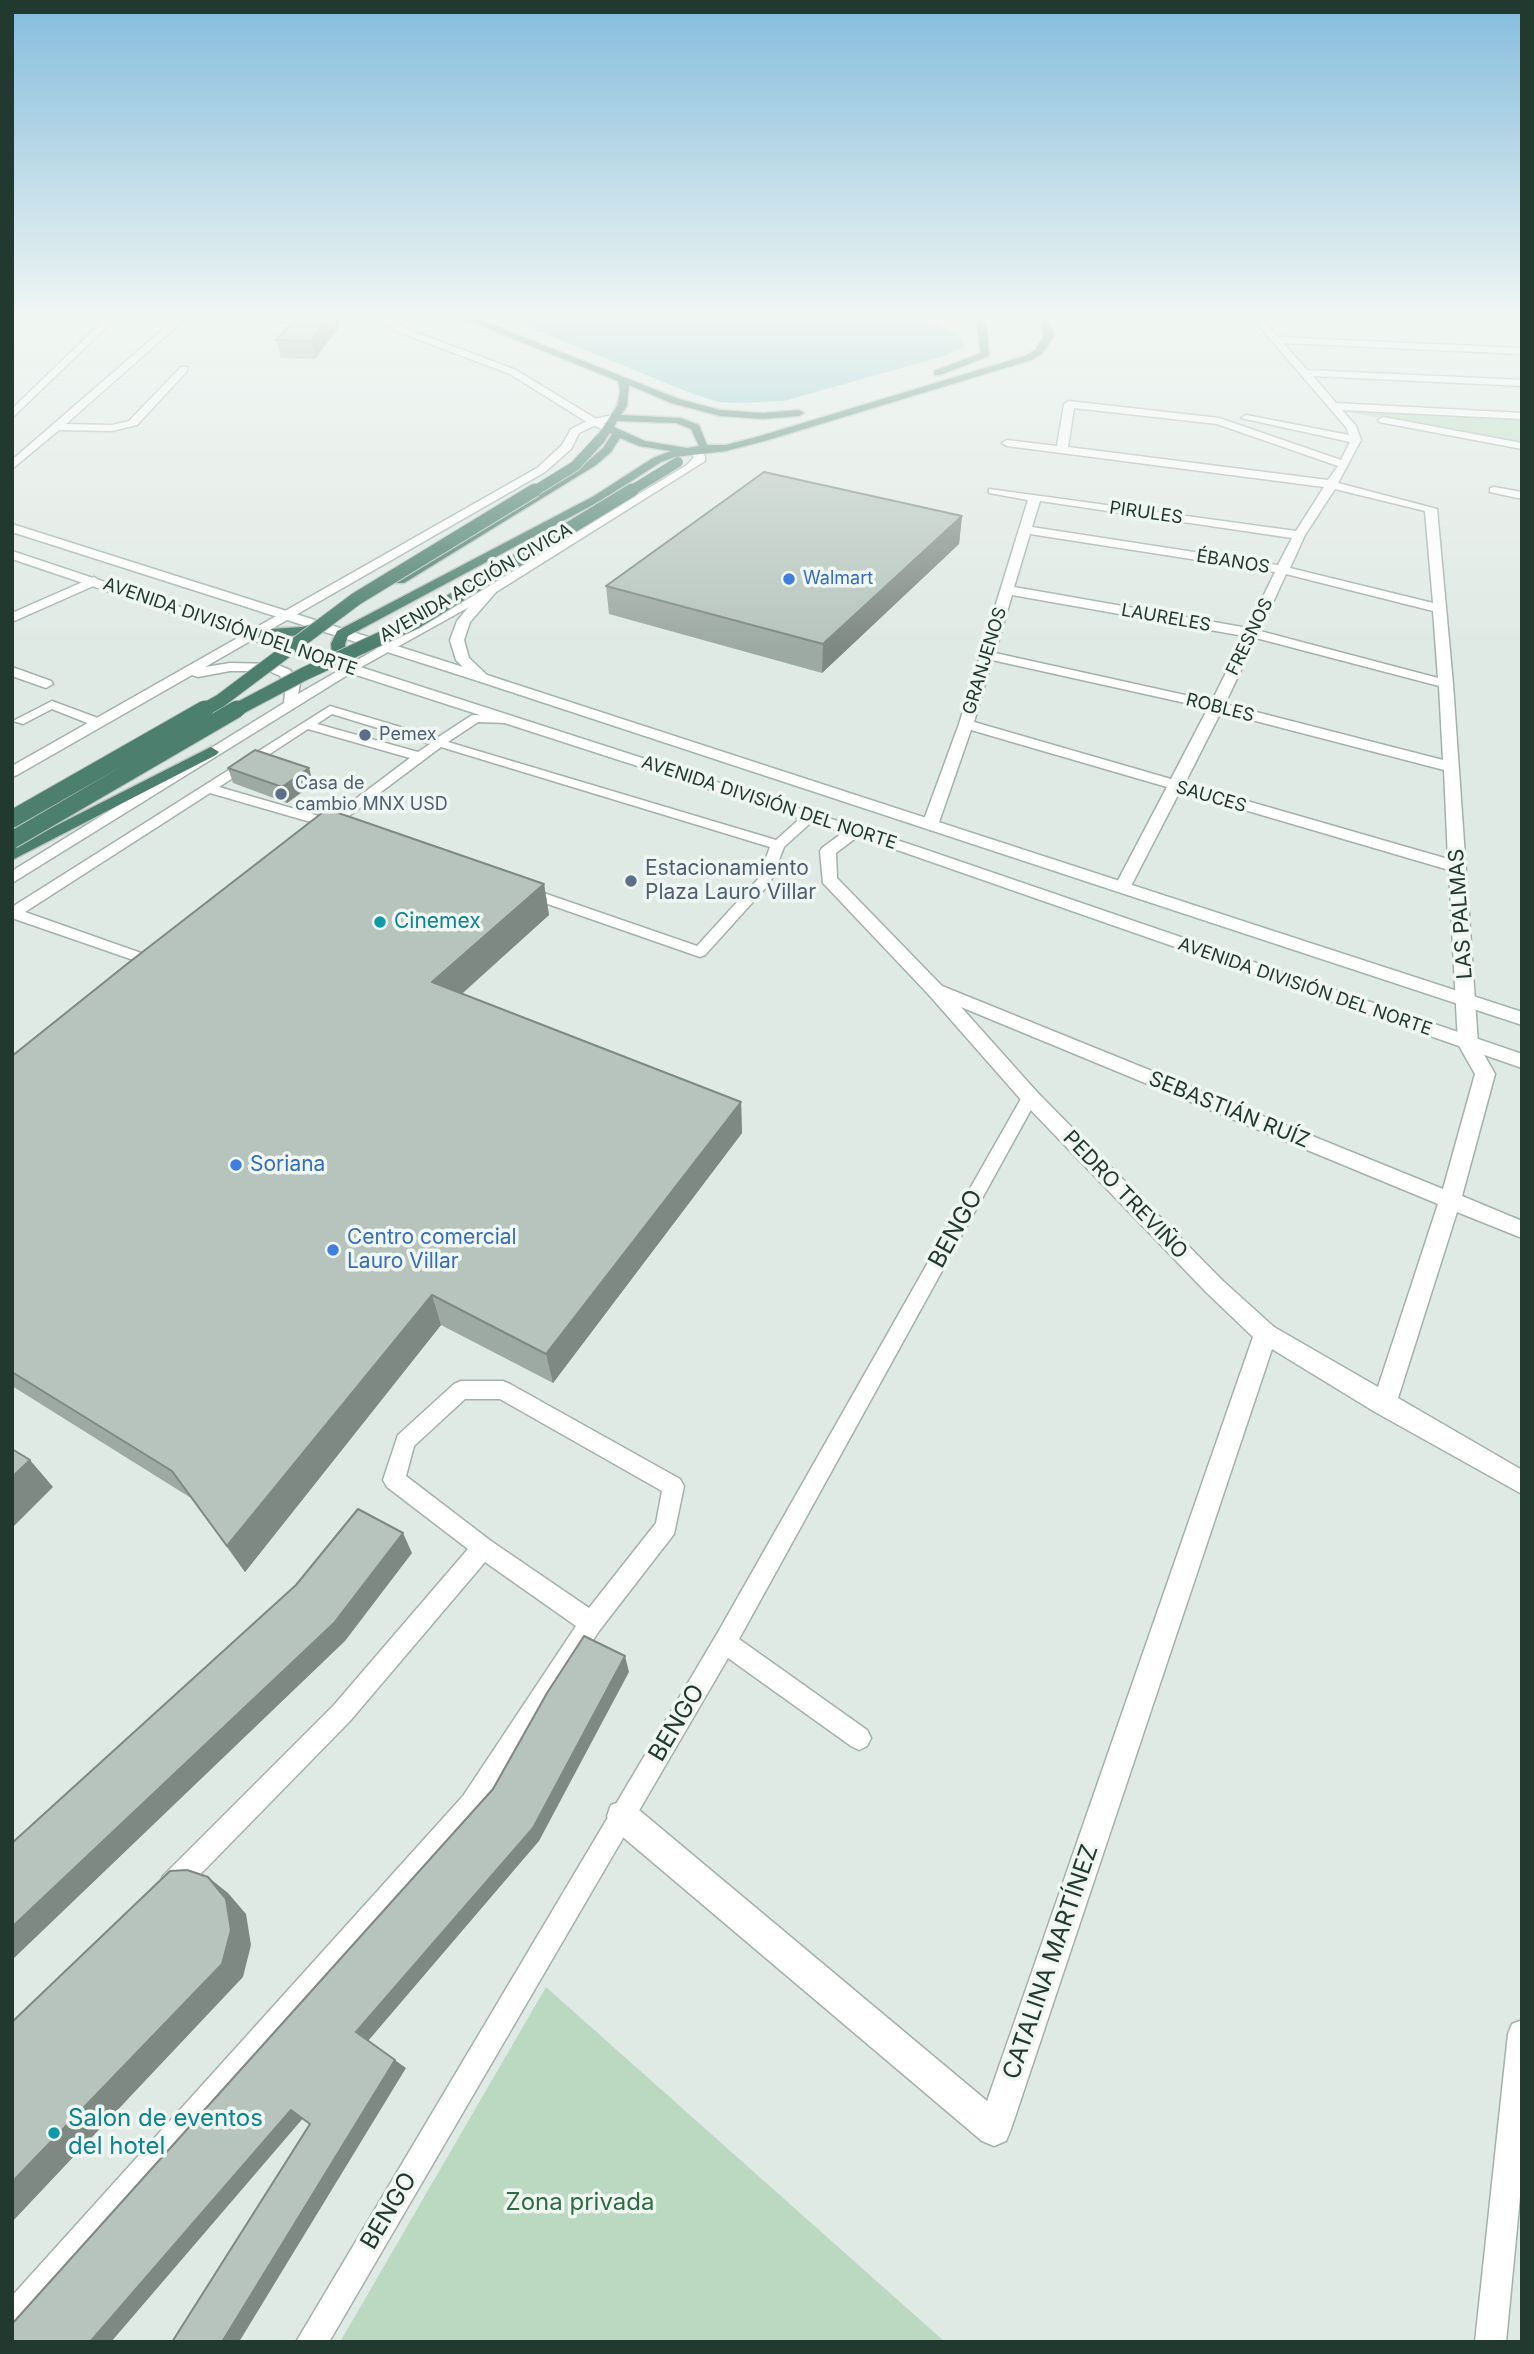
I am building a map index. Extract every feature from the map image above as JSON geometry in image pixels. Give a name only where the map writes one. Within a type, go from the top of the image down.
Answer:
[{"type":"highway","points":[[12,819],[220,701],[356,599],[575,466],[610,429],[618,428]]},
{"type":"highway","points":[[695,428],[698,448]]},
{"type":"highway","points":[[610,429],[643,444],[726,448],[798,428]]},
{"type":"highway","points":[[254,634],[286,633],[321,627],[592,463],[607,450],[610,429]]},
{"type":"highway","points":[[349,668],[338,644],[342,635],[598,498],[657,460],[740,432]]},
{"type":"highway","name":"AVENIDA ACCIÓN CIVICA","points":[[12,840],[236,710],[304,674],[416,622],[698,448]]},
{"type":"highway","points":[[548,491],[578,490],[596,494],[598,498]]},
{"type":"highway","points":[[12,855],[211,752]]},
{"type":"street","points":[[12,466],[56,428]]},
{"type":"street","points":[[12,772],[541,470],[568,447],[575,431],[581,428]]},
{"type":"street","points":[[1062,449],[1065,428]]},
{"type":"street","points":[[1238,428],[1344,465]]},
{"type":"street","points":[[1296,428],[1356,440]]},
{"type":"street","points":[[1352,428],[1356,440]]},
{"type":"street","points":[[1433,428],[1522,446]]},
{"type":"street","name":"FRESNOS","points":[[1123,886],[1217,706],[1299,535],[1344,465],[1356,440]]},
{"type":"street","points":[[1007,443],[1330,484]]},
{"type":"street","points":[[12,446],[30,451]]},
{"type":"street","name":"AVENIDA ACCIÓN CIVICA","points":[[12,878],[349,668],[491,589],[691,467],[699,461],[698,448]]},
{"type":"street","name":"LAS PALMAS","points":[[1330,484],[1431,509],[1446,684],[1468,1044],[1485,1074],[1450,1200],[1384,1405]]},
{"type":"street","points":[[1494,490],[1522,496]]},
{"type":"street","name":"PIRULES","points":[[993,491],[1299,535]]},
{"type":"street","name":"GRANJENOS","points":[[930,825],[966,724],[1035,497]]},
{"type":"street","name":"AVENIDA DIVISIÓN DEL NORTE","points":[[12,528],[483,678],[1522,1018]]},
{"type":"street","name":"ÉBANOS","points":[[1024,529],[1284,570],[1439,609]]},
{"type":"street","name":"AVENIDA DIVISIÓN DEL NORTE","points":[[12,555],[349,668],[855,831],[1522,1061]]},
{"type":"street","points":[[12,618],[94,582]]},
{"type":"street","points":[[483,678],[463,660],[457,640],[464,621],[491,589]]},
{"type":"street","name":"LAURELES","points":[[1007,590],[1251,633],[1446,684]]},
{"type":"street","name":"ROBLES","points":[[987,655],[1217,706],[1451,767]]},
{"type":"street","points":[[175,680],[230,667],[271,667],[285,673],[293,684],[291,697],[282,710]]},
{"type":"street","points":[[12,671],[46,684]]},
{"type":"street","name":"SAUCES","points":[[966,724],[1457,867]]},
{"type":"street","points":[[810,817],[835,794]]},
{"type":"street","name":"PEDRO TREVIÑO","points":[[855,831],[828,851],[829,879],[936,991],[1030,1097],[1213,1286],[1266,1334],[1522,1483]]},
{"type":"street","name":"SEBASTIÁN RUÍZ","points":[[936,991],[1522,1230]]},
{"type":"street","name":"CATALINA MARTÍNEZ","points":[[622,1815],[994,2129],[1266,1334]]},
{"type":"lane","points":[[19,721],[52,705],[99,723]]},
{"type":"lane","points":[[463,705],[469,716],[467,722]]},
{"type":"lane","points":[[13,913],[330,710],[778,845]]},
{"type":"lane","points":[[309,840],[467,722],[476,718],[507,719]]},
{"type":"lane","points":[[305,726],[419,758]]},
{"type":"lane","points":[[208,788],[356,832]]},
{"type":"lane","points":[[510,886],[700,952],[765,880],[778,845],[810,817]]},
{"type":"lane","points":[[13,913],[150,961]]},
{"type":"lane","name":"BENGO","points":[[311,2342],[725,1642],[1030,1097]]},
{"type":"lane","points":[[12,2319],[472,1805],[591,1622],[666,1527],[673,1486],[503,1390],[461,1390],[405,1441],[394,1480],[483,1548],[591,1622]]},
{"type":"lane","points":[[152,1904],[342,1713],[483,1548]]},
{"type":"lane","points":[[725,1642],[859,1738]]},
{"type":"lane","points":[[1490,2342],[1522,2034]]},
{"type":"green space","points":[[1430,428],[1522,428],[1522,446]]},
{"type":"green space","name":"Zona privada","points":[[546,1987],[945,2342],[340,2342]]},
{"type":"building","name":"Walmart","points":[[764,472],[962,516],[823,644],[606,586]]},
{"type":"building","points":[[255,750],[309,768],[282,787],[228,768]]},
{"type":"building","name":"Centro comercial Lauro Villar","points":[[327,809],[544,884],[432,982],[741,1102],[546,1354],[432,1295],[227,1546],[172,1471],[12,1372],[12,1056]]},
{"type":"building","points":[[12,1449],[30,1460],[12,1477]]},
{"type":"building","points":[[358,1509],[403,1533],[334,1623],[12,1927],[12,1843],[296,1585]]},
{"type":"building","points":[[584,1636],[625,1656],[533,1828],[356,2032],[395,2060],[222,2342],[172,2342],[310,2124],[291,2110],[90,2342],[12,2342],[12,2324],[493,1789],[547,1693]]},
{"type":"building","name":"Salon de eventos del hotel","points":[[187,1870],[208,1877],[226,1899],[231,1930],[222,1964],[12,2182],[12,2022],[170,1871]]},
{"type":"place","name":"Walmart","points":[[789,579]]},
{"type":"place","name":"Pemex","points":[[365,735]]},
{"type":"place","name":"Casa de cambio MNX USD","points":[[281,794]]},
{"type":"place","name":"Estacionamiento Plaza Lauro Villar","points":[[631,881]]},
{"type":"place","name":"Cinemex","points":[[380,922]]},
{"type":"place","name":"Soriana","points":[[236,1165]]},
{"type":"place","name":"Centro comercial Lauro Villar","points":[[333,1250]]},
{"type":"place","name":"Salon de eventos del hotel","points":[[54,2133]]}]
